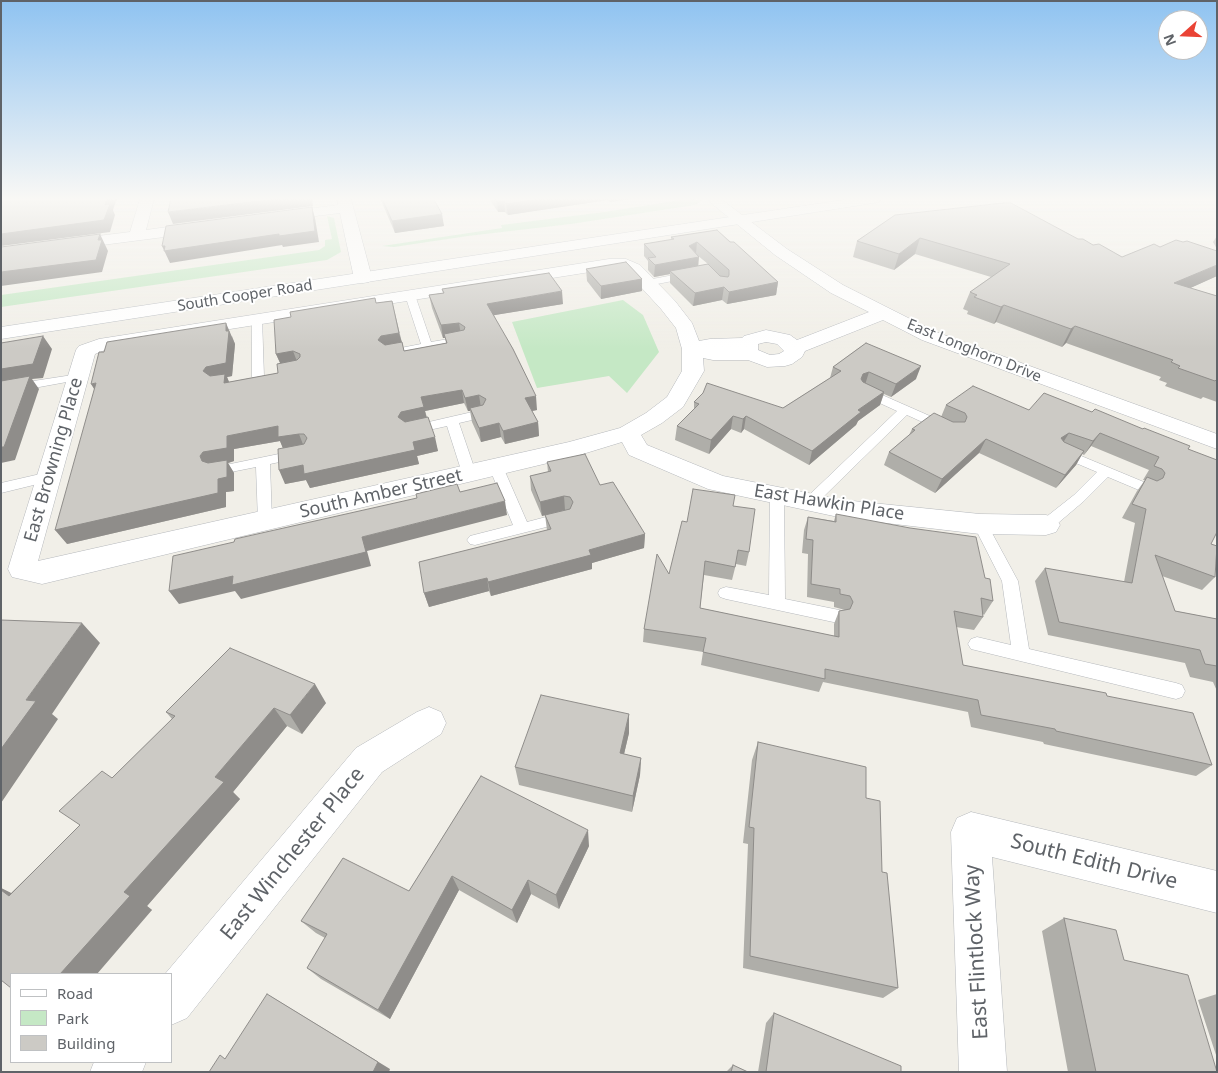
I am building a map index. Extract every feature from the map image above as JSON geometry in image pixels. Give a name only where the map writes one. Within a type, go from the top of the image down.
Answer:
[{"type":"street","points":[[1,253],[31,249]]},
{"type":"street","points":[[356,249],[361,270]]},
{"type":"street","name":"South Cooper Road","points":[[1,333],[361,270],[517,249]]},
{"type":"street","name":"East Longhorn Drive","points":[[776,249],[837,288],[929,336],[1217,442]]},
{"type":"street","name":"South Cooper Road","points":[[301,270],[361,270],[378,258]]},
{"type":"street","points":[[257,318],[610,264],[626,264],[647,283],[685,327],[692,349],[710,345],[749,349],[757,338],[775,337],[789,344],[876,308]]},
{"type":"street","name":"East Browning Place","points":[[22,569],[86,350],[106,343],[257,318]]},
{"type":"street","name":"South Amber Street","points":[[22,569],[42,573],[496,467],[628,433],[654,418],[675,402],[693,371],[692,349]]},
{"type":"street","name":"East Hawkin Place","points":[[628,433],[638,450],[717,483],[843,508],[980,524],[1046,525]]},
{"type":"street","name":"East Winchester Place","points":[[172,1001],[369,760],[429,723]]},
{"type":"street","name":"South Edith Drive","points":[[971,832],[1217,892]]},
{"type":"street","name":"East Flintlock Way","points":[[971,832],[983,1072]]},
{"type":"lane","points":[[647,283],[701,273]]},
{"type":"lane","points":[[410,295],[427,346]]},
{"type":"lane","points":[[257,318],[254,378],[274,374]]},
{"type":"lane","points":[[389,353],[460,340]]},
{"type":"lane","points":[[1,390],[79,377]]},
{"type":"lane","points":[[864,391],[953,431]]},
{"type":"lane","points":[[810,502],[904,410]]},
{"type":"lane","points":[[410,430],[480,414]]},
{"type":"lane","points":[[452,421],[469,473]]},
{"type":"lane","points":[[1062,452],[1146,488]]},
{"type":"lane","points":[[216,471],[304,453]]},
{"type":"lane","points":[[263,461],[265,521]]},
{"type":"lane","points":[[496,467],[522,528]]},
{"type":"lane","points":[[1046,525],[1106,471]]},
{"type":"lane","points":[[1,488],[49,477]]},
{"type":"lane","points":[[777,495],[777,604]]},
{"type":"lane","points":[[475,540],[565,517]]},
{"type":"lane","points":[[980,524],[1010,581],[1021,654]]},
{"type":"lane","points":[[726,593],[838,616]]},
{"type":"lane","points":[[977,644],[1176,691]]},
{"type":"green space","points":[[340,249],[341,252],[327,260],[1,307],[1,295],[319,250]]},
{"type":"green space","points":[[623,300],[643,315],[659,352],[627,393],[609,376],[537,388],[512,322]]},
{"type":"building","points":[[1,249],[99,249],[96,260],[1,272]]},
{"type":"building","points":[[649,249],[692,249],[699,257],[655,265],[648,258],[656,257]]},
{"type":"building","points":[[705,249],[742,249],[778,282],[729,292],[724,287],[695,293],[670,271],[708,264],[720,276],[728,277],[729,270]]},
{"type":"building","points":[[883,249],[905,249],[899,254]]},
{"type":"building","points":[[958,249],[1108,249],[1122,257],[1142,249],[1211,249],[1217,251],[1217,265],[1174,283],[1217,296],[1217,379],[1215,381],[1178,368],[1180,366],[1171,362],[1173,360],[1075,326],[1071,329],[1004,305],[1001,307],[974,297],[977,295],[970,292],[1010,264]]},
{"type":"building","points":[[626,262],[642,279],[601,286],[586,269]]},
{"type":"building","points":[[549,273],[562,291],[487,304],[513,349],[536,396],[525,398],[538,422],[503,431],[499,423],[479,428],[470,408],[483,405],[486,399],[479,395],[465,398],[462,390],[421,397],[424,407],[401,412],[398,417],[405,422],[428,417],[435,437],[413,442],[415,450],[304,474],[303,465],[279,470],[278,449],[304,444],[307,438],[304,434],[278,437],[278,426],[227,436],[227,448],[203,452],[200,456],[202,461],[208,463],[227,460],[227,477],[218,479],[218,493],[55,530],[96,383],[91,384],[99,352],[104,352],[107,342],[226,323],[226,331],[229,331],[226,363],[206,367],[203,371],[210,376],[225,374],[224,383],[278,373],[277,364],[297,360],[300,357],[300,354],[293,351],[276,354],[274,320],[291,317],[290,312],[375,298],[376,303],[392,301],[399,333],[381,336],[378,340],[385,345],[402,342],[404,351],[447,343],[444,334],[464,330],[465,327],[459,323],[441,325],[429,295],[444,293],[442,289]]},
{"type":"building","points":[[43,336],[33,364],[1,369],[1,343]]},
{"type":"building","points":[[866,343],[921,366],[896,384],[869,372],[863,374],[861,379],[863,382],[884,392],[858,410],[861,412],[812,451],[746,416],[743,419],[733,416],[711,440],[677,426],[699,404],[694,402],[703,393],[707,383],[783,408],[841,371],[833,367]]},
{"type":"building","points":[[30,376],[4,447],[1,447],[1,381]]},
{"type":"building","points":[[973,386],[1029,410],[1044,393],[1092,412],[1095,409],[1190,446],[1188,449],[1217,460],[1217,532],[1211,544],[1217,546],[1215,577],[1155,555],[1175,611],[1217,619],[1217,666],[1205,664],[1200,650],[1059,622],[1045,568],[1132,583],[1146,509],[1132,504],[1147,477],[1157,481],[1163,478],[1165,473],[1162,469],[1154,466],[1159,457],[1100,433],[1093,441],[1069,433],[1061,438],[1064,442],[1084,451],[1065,475],[986,439],[942,479],[889,452],[915,430],[912,429],[934,413],[953,422],[965,422],[967,417],[965,413],[946,405]]},
{"type":"building","points":[[585,454],[600,485],[613,482],[645,534],[589,550],[591,555],[488,582],[487,578],[424,593],[419,562],[551,529],[545,515],[570,509],[573,502],[570,497],[564,496],[540,502],[530,476],[551,471],[547,462]]},
{"type":"building","points":[[497,483],[505,501],[362,537],[366,552],[232,585],[233,576],[169,591],[173,556],[234,542],[235,539],[417,498],[416,494],[457,484],[460,492]]},
{"type":"building","points":[[693,489],[735,495],[733,506],[755,509],[749,552],[738,550],[735,567],[705,561],[700,608],[839,637],[839,611],[850,609],[853,602],[850,596],[840,594],[840,589],[811,584],[813,540],[806,539],[808,517],[836,522],[836,514],[910,528],[976,537],[985,578],[990,579],[993,601],[981,598],[983,617],[954,611],[963,665],[1106,693],[1107,696],[1193,713],[1212,765],[1056,731],[1055,729],[981,715],[978,700],[825,669],[825,679],[703,652],[706,638],[644,629],[657,554],[669,574],[682,521],[687,522]]},
{"type":"building","points":[[1,620],[82,623],[26,700],[36,701],[1,749]]},
{"type":"building","points":[[230,648],[315,684],[290,715],[274,708],[215,777],[224,782],[124,892],[130,896],[61,973],[10,973],[10,987],[1,980],[1,890],[9,896],[80,825],[59,811],[102,771],[112,778],[175,716],[166,712]]},
{"type":"building","points":[[541,695],[629,714],[620,753],[641,758],[633,796],[515,767]]},
{"type":"building","points":[[758,742],[866,767],[866,798],[880,801],[882,872],[887,873],[898,988],[750,956],[754,828],[749,827]]},
{"type":"building","points":[[481,776],[588,830],[556,895],[528,880],[512,910],[452,876],[378,1010],[307,968],[327,934],[301,921],[343,858],[409,891]]},
{"type":"building","points":[[1064,918],[1116,930],[1124,960],[1188,975],[1217,1072],[1096,1072]]},
{"type":"building","points":[[267,994],[378,1062],[373,1072],[209,1072],[220,1055],[225,1059]]},
{"type":"building","points":[[774,1013],[901,1066],[901,1072],[766,1072]]},
{"type":"building","points":[[733,1065],[748,1072],[731,1072]]}]
